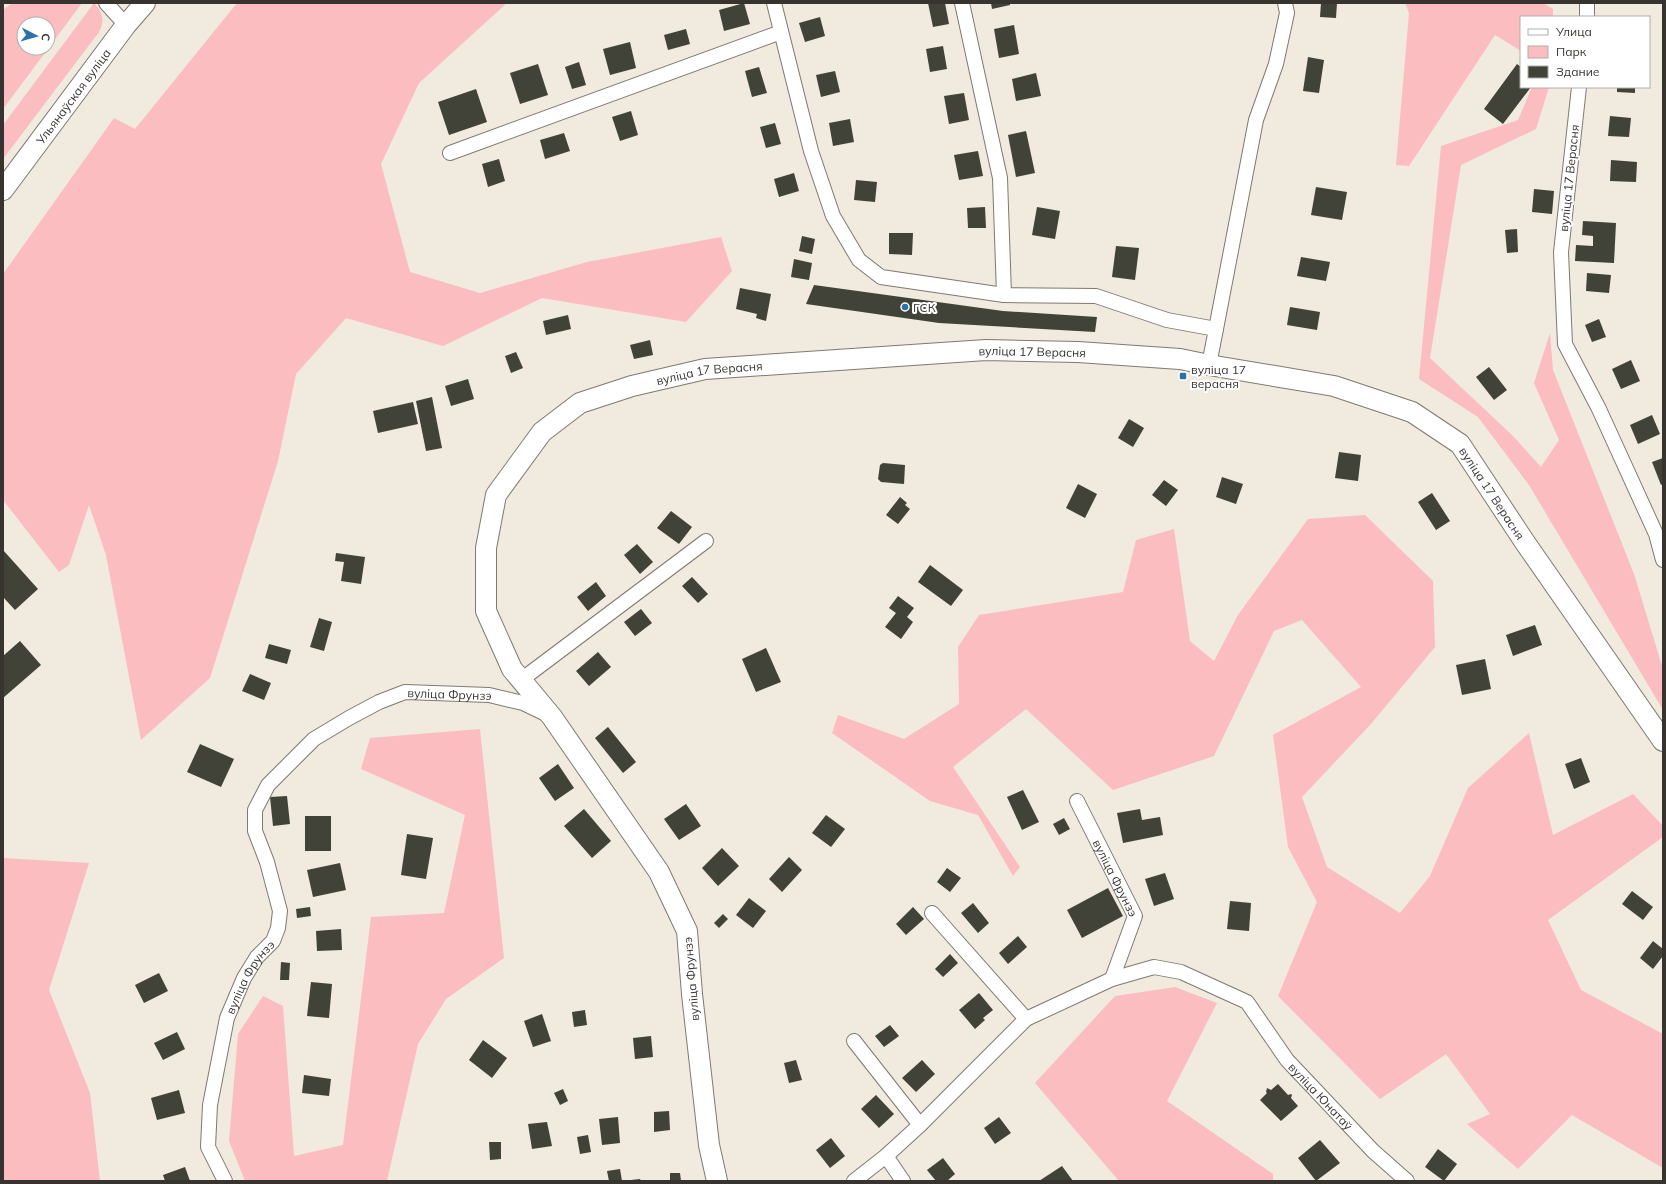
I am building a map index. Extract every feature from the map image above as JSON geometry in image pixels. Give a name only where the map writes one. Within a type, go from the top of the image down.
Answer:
[{"type":"street","points":[[106,3],[126,25]]},
{"type":"street","name":"Ульянаўская вуліца","points":[[3,190],[126,25],[145,3]]},
{"type":"street","points":[[774,3],[811,151],[833,216],[859,260],[881,276],[1004,294],[1096,296],[1167,320],[1216,329]]},
{"type":"street","points":[[962,3],[1000,178],[1004,294]]},
{"type":"street","points":[[1209,365],[1256,120],[1276,64],[1287,13],[1285,3]]},
{"type":"street","points":[[1587,3],[1587,16]]},
{"type":"street","points":[[450,153],[781,32]]},
{"type":"street","name":"вуліца 17 Верасня","points":[[1579,88],[1560,252],[1565,344],[1599,409],[1628,471],[1656,534],[1663,560]]},
{"type":"street","name":"вуліца 17 Верасня","points":[[552,717],[512,669],[486,611],[486,548],[496,494],[542,432],[580,403],[632,386],[705,369],[986,350],[1078,352],[1180,359],[1334,386],[1412,412],[1460,444],[1524,541],[1663,741]]},
{"type":"street","points":[[521,680],[706,541]]},
{"type":"street","name":"вуліца Фрунзэ","points":[[226,1181],[208,1147],[210,1105],[227,1018],[244,978],[257,957],[273,941],[278,928],[280,911],[267,862],[255,832],[255,810],[268,785],[314,739],[373,705],[405,692],[489,695],[522,703],[552,717],[659,872],[687,931],[692,994],[709,1145],[717,1181]]},
{"type":"street","name":"вуліца Фрунзэ","points":[[1077,801],[1135,916],[1112,979]]},
{"type":"street","points":[[932,913],[1026,1019]]},
{"type":"street","name":"вуліца Юнатаў","points":[[1112,979],[1154,967],[1181,972],[1247,1002],[1287,1060],[1373,1151],[1407,1181]]},
{"type":"street","points":[[854,1181],[886,1156],[920,1125],[1026,1019],[1112,979]]},
{"type":"street","points":[[854,1041],[920,1125]]},
{"type":"street","points":[[886,1156],[903,1181]]},
{"type":"green space","points":[[12,3],[82,3],[56,38],[56,16],[16,16],[16,56],[42,56],[3,109],[3,10]]},
{"type":"green space","points":[[94,3],[102,17],[102,24],[99,32],[3,159],[3,125],[54,56],[56,56]]},
{"type":"green space","points":[[237,3],[507,3],[419,83],[381,164],[410,272],[480,293],[587,262],[721,237],[732,271],[686,322],[542,298],[443,346],[346,318],[296,374],[278,461],[210,678],[141,740],[106,555],[89,505],[69,565],[59,572],[3,500],[3,274],[114,118],[135,129]]},
{"type":"green space","points":[[1405,3],[1543,3],[1553,9],[1553,16],[1520,16],[1520,50],[1495,35],[1409,166],[1396,165],[1409,13]]},
{"type":"green space","points":[[1532,88],[1549,88],[1536,129],[1461,165],[1430,358],[1513,436],[1541,467],[1559,440],[1534,383],[1550,333],[1553,370],[1634,574],[1663,669],[1663,710],[1529,485],[1478,417],[1419,379],[1441,146],[1518,120]]},
{"type":"green space","points":[[1365,515],[1433,581],[1435,647],[1370,725],[1302,797],[1327,867],[1400,913],[1430,876],[1468,788],[1529,733],[1553,835],[1633,794],[1663,826],[1663,837],[1548,920],[1581,990],[1663,1034],[1663,1168],[1572,1115],[1518,1169],[1467,1124],[1490,1114],[1446,1054],[1380,1099],[1278,996],[1317,902],[1288,847],[1273,735],[1361,687],[1302,620],[1274,631],[1214,756],[1113,790],[1026,709],[953,767],[1020,867],[1013,876],[978,815],[930,801],[832,733],[838,715],[904,739],[959,704],[958,647],[979,615],[1123,592],[1136,540],[1174,529],[1190,641],[1214,661],[1238,615],[1308,519]]},
{"type":"green space","points":[[480,729],[504,958],[446,999],[418,1044],[387,1181],[245,1181],[229,1141],[238,1034],[263,996],[283,1006],[294,1156],[343,1145],[371,917],[444,913],[465,815],[361,769],[370,738]]},
{"type":"green space","points":[[3,858],[89,863],[49,990],[90,1093],[100,1181],[3,1181]]},
{"type":"green space","points":[[1175,987],[1217,1003],[1167,1101],[1273,1174],[1273,1181],[1119,1181],[1035,1083],[1115,996]]},
{"type":"building","points":[[744,3],[750,24],[724,31],[719,10]]},
{"type":"building","points":[[928,3],[945,3],[949,24],[933,27]]},
{"type":"building","points":[[991,3],[1010,3],[1010,5],[992,9]]},
{"type":"building","points":[[1321,3],[1337,3],[1336,18],[1320,17]]},
{"type":"building","points":[[820,17],[825,36],[805,42],[799,23]]},
{"type":"building","points":[[1014,25],[1019,54],[999,58],[994,29]]},
{"type":"building","points":[[686,29],[690,44],[668,50],[664,35]]},
{"type":"building","points":[[630,42],[636,68],[610,75],[603,49]]},
{"type":"building","points":[[943,46],[947,69],[930,72],[926,49]]},
{"type":"building","points":[[1308,57],[1324,60],[1319,93],[1303,91]]},
{"type":"building","points":[[579,62],[586,85],[572,89],[565,67]]},
{"type":"building","points":[[538,64],[548,95],[520,104],[510,73]]},
{"type":"building","points":[[1517,64],[1520,66],[1520,88],[1530,88],[1503,124],[1484,109]]},
{"type":"building","points":[[759,67],[767,93],[752,97],[745,71]]},
{"type":"building","points":[[835,71],[840,92],[821,97],[816,75]]},
{"type":"building","points":[[1036,73],[1041,96],[1016,101],[1012,79]]},
{"type":"building","points":[[1617,88],[1635,88],[1635,93],[1617,92]]},
{"type":"building","points":[[476,89],[487,122],[449,135],[438,102]]},
{"type":"building","points":[[964,93],[969,120],[949,124],[944,96]]},
{"type":"building","points":[[631,111],[638,135],[620,141],[612,117]]},
{"type":"building","points":[[1610,116],[1631,118],[1629,137],[1608,136]]},
{"type":"building","points":[[850,119],[854,142],[833,146],[829,123]]},
{"type":"building","points":[[775,123],[781,144],[766,148],[760,127]]},
{"type":"building","points":[[1026,131],[1035,173],[1016,177],[1008,135]]},
{"type":"building","points":[[564,133],[570,151],[545,159],[540,140]]},
{"type":"building","points":[[978,151],[983,176],[959,180],[954,155]]},
{"type":"building","points":[[499,159],[505,181],[488,187],[482,164]]},
{"type":"building","points":[[1611,160],[1637,162],[1636,182],[1610,181]]},
{"type":"building","points":[[794,173],[799,191],[779,197],[774,179]]},
{"type":"building","points":[[856,180],[877,182],[875,202],[854,200]]},
{"type":"building","points":[[1316,187],[1347,192],[1342,220],[1311,215]]},
{"type":"building","points":[[1534,189],[1554,191],[1552,214],[1532,212]]},
{"type":"building","points":[[985,207],[986,228],[968,228],[967,208]]},
{"type":"building","points":[[1037,207],[1060,211],[1055,239],[1032,235]]},
{"type":"building","points":[[1583,221],[1616,223],[1614,263],[1575,261],[1576,245],[1593,246],[1593,236],[1582,235]]},
{"type":"building","points":[[1517,229],[1518,252],[1507,253],[1505,230]]},
{"type":"building","points":[[889,233],[913,233],[912,255],[889,254]]},
{"type":"building","points":[[802,236],[815,239],[812,254],[799,251]]},
{"type":"building","points":[[1116,246],[1139,248],[1135,280],[1112,277]]},
{"type":"building","points":[[1301,257],[1330,262],[1326,281],[1297,276]]},
{"type":"building","points":[[794,259],[812,263],[809,280],[791,277]]},
{"type":"building","points":[[1587,273],[1611,275],[1609,293],[1586,291]]},
{"type":"building","name":"ГСК","points":[[814,285],[1003,311],[1097,317],[1095,332],[939,323],[806,304]]},
{"type":"building","points":[[740,288],[771,294],[766,321],[756,318],[757,314],[736,309]]},
{"type":"building","points":[[1290,307],[1320,312],[1317,330],[1287,325]]},
{"type":"building","points":[[568,315],[571,329],[546,335],[543,321]]},
{"type":"building","points":[[1599,319],[1606,337],[1592,342],[1585,325]]},
{"type":"building","points":[[650,340],[653,355],[634,359],[630,345]]},
{"type":"building","points":[[516,352],[523,368],[511,373],[505,356]]},
{"type":"building","points":[[1631,360],[1640,381],[1621,389],[1612,369]]},
{"type":"building","points":[[1489,367],[1507,390],[1494,400],[1476,377]]},
{"type":"building","points":[[468,379],[474,399],[451,406],[445,386]]},
{"type":"building","points":[[432,397],[442,448],[426,451],[416,401]]},
{"type":"building","points":[[413,402],[418,424],[378,433],[373,411]]},
{"type":"building","points":[[1652,415],[1660,434],[1638,444],[1630,425]]},
{"type":"building","points":[[1129,419],[1144,428],[1133,447],[1118,438]]},
{"type":"building","points":[[1339,452],[1361,455],[1358,481],[1335,478]]},
{"type":"building","points":[[1663,458],[1663,484],[1661,485],[1652,462]]},
{"type":"building","points":[[883,463],[905,465],[904,484],[881,482],[878,479],[880,465]]},
{"type":"building","points":[[1222,477],[1243,484],[1236,504],[1216,497]]},
{"type":"building","points":[[1164,480],[1178,490],[1166,506],[1152,495]]},
{"type":"building","points":[[1078,484],[1097,494],[1085,518],[1066,508]]},
{"type":"building","points":[[1432,493],[1450,521],[1436,530],[1418,502]]},
{"type":"building","points":[[900,497],[907,503],[905,505],[910,509],[898,524],[886,515]]},
{"type":"building","points":[[671,511],[692,527],[679,544],[657,528]]},
{"type":"building","points":[[637,544],[653,562],[640,574],[624,555]]},
{"type":"building","points":[[3,550],[38,589],[15,610],[3,597]]},
{"type":"building","points":[[336,553],[365,557],[361,584],[341,581],[344,562],[335,561]]},
{"type":"building","points":[[930,565],[963,590],[951,606],[918,582]]},
{"type":"building","points":[[692,577],[708,594],[698,603],[682,586]]},
{"type":"building","points":[[596,582],[606,596],[588,611],[577,597]]},
{"type":"building","points":[[898,596],[914,608],[907,617],[913,622],[901,639],[885,627],[896,613],[889,608]]},
{"type":"building","points":[[641,609],[652,623],[635,636],[624,622]]},
{"type":"building","points":[[319,618],[332,622],[324,651],[310,647]]},
{"type":"building","points":[[1535,625],[1542,645],[1513,656],[1506,635]]},
{"type":"building","points":[[20,641],[41,665],[3,698],[3,656]]},
{"type":"building","points":[[269,644],[291,650],[287,664],[265,658]]},
{"type":"building","points":[[766,648],[781,682],[756,692],[742,659]]},
{"type":"building","points":[[598,652],[611,667],[589,686],[576,671]]},
{"type":"building","points":[[1485,659],[1491,689],[1462,695],[1456,665]]},
{"type":"building","points":[[250,674],[271,683],[264,700],[242,691]]},
{"type":"building","points":[[608,727],[636,762],[623,773],[595,738]]},
{"type":"building","points":[[200,744],[234,759],[221,787],[187,772]]},
{"type":"building","points":[[1581,758],[1590,782],[1574,789],[1565,764]]},
{"type":"building","points":[[558,764],[574,788],[555,801],[539,778]]},
{"type":"building","points":[[1023,790],[1039,822],[1022,830],[1007,797]]},
{"type":"building","points":[[287,796],[290,824],[273,826],[270,797]]},
{"type":"building","points":[[686,804],[701,826],[679,840],[664,819]]},
{"type":"building","points":[[584,809],[611,841],[592,858],[564,826]]},
{"type":"building","points":[[1140,809],[1142,820],[1160,817],[1163,835],[1123,843],[1117,813]]},
{"type":"building","points":[[826,815],[845,829],[831,847],[812,833]]},
{"type":"building","points":[[305,816],[331,816],[331,851],[305,851]]},
{"type":"building","points":[[1064,818],[1070,829],[1059,835],[1053,824]]},
{"type":"building","points":[[407,834],[433,838],[426,879],[401,875]]},
{"type":"building","points":[[722,848],[739,866],[718,886],[702,868]]},
{"type":"building","points":[[789,857],[802,870],[782,892],[769,879]]},
{"type":"building","points":[[340,863],[346,890],[313,897],[307,870]]},
{"type":"building","points":[[947,868],[961,878],[950,892],[937,882]]},
{"type":"building","points":[[1165,873],[1174,899],[1154,906],[1145,879]]},
{"type":"building","points":[[1108,888],[1123,916],[1082,938],[1067,910]]},
{"type":"building","points":[[1632,891],[1653,907],[1643,920],[1622,904]]},
{"type":"building","points":[[749,898],[766,911],[753,928],[736,915]]},
{"type":"building","points":[[1230,901],[1251,903],[1249,931],[1227,929]]},
{"type":"building","points":[[973,903],[989,923],[978,933],[961,913]]},
{"type":"building","points":[[310,907],[311,916],[297,918],[296,909]]},
{"type":"building","points":[[913,907],[924,919],[906,935],[896,924]]},
{"type":"building","points":[[723,914],[728,919],[719,928],[714,923]]},
{"type":"building","points":[[341,929],[342,950],[317,951],[316,931]]},
{"type":"building","points":[[1018,936],[1027,947],[1008,964],[999,953]]},
{"type":"building","points":[[1653,941],[1663,949],[1663,956],[1653,969],[1640,958]]},
{"type":"building","points":[[950,954],[958,963],[943,977],[935,969]]},
{"type":"building","points":[[281,962],[290,963],[289,980],[280,980]]},
{"type":"building","points":[[159,973],[168,991],[144,1003],[135,985]]},
{"type":"building","points":[[311,982],[332,984],[329,1018],[307,1016]]},
{"type":"building","points":[[979,993],[993,1010],[983,1018],[985,1020],[975,1029],[959,1010]]},
{"type":"building","points":[[585,1010],[587,1025],[574,1027],[572,1012]]},
{"type":"building","points":[[542,1014],[551,1041],[533,1047],[524,1021]]},
{"type":"building","points":[[890,1025],[899,1036],[884,1047],[875,1036]]},
{"type":"building","points":[[177,1032],[185,1049],[163,1060],[154,1043]]},
{"type":"building","points":[[651,1036],[653,1057],[635,1059],[633,1038]]},
{"type":"building","points":[[483,1040],[507,1058],[492,1078],[469,1060]]},
{"type":"building","points":[[796,1060],[802,1080],[789,1083],[784,1063]]},
{"type":"building","points":[[922,1060],[935,1074],[916,1092],[902,1078]]},
{"type":"building","points":[[304,1075],[331,1079],[329,1096],[302,1093]]},
{"type":"building","points":[[1278,1084],[1288,1095],[1292,1095],[1291,1098],[1298,1106],[1281,1121],[1260,1100],[1267,1093],[1267,1088],[1271,1090]]},
{"type":"building","points":[[563,1089],[568,1101],[560,1105],[554,1093]]},
{"type":"building","points":[[179,1090],[185,1113],[157,1120],[151,1098]]},
{"type":"building","points":[[876,1095],[894,1114],[879,1128],[861,1109]]},
{"type":"building","points":[[669,1111],[670,1130],[654,1132],[654,1112]]},
{"type":"building","points":[[618,1117],[620,1143],[602,1145],[599,1119]]},
{"type":"building","points":[[999,1117],[1011,1133],[995,1144],[984,1128]]},
{"type":"building","points":[[547,1122],[552,1146],[532,1149],[528,1124]]},
{"type":"building","points":[[588,1135],[591,1152],[580,1154],[577,1137]]},
{"type":"building","points":[[831,1138],[845,1156],[830,1168],[816,1150]]},
{"type":"building","points":[[1320,1140],[1340,1163],[1316,1181],[1298,1158]]},
{"type":"building","points":[[489,1142],[501,1142],[501,1159],[490,1160]]},
{"type":"building","points":[[1438,1149],[1457,1164],[1444,1181],[1425,1167]]},
{"type":"building","points":[[943,1158],[955,1174],[947,1181],[936,1181],[927,1170]]},
{"type":"building","points":[[1062,1166],[1073,1181],[1039,1181]]},
{"type":"building","points":[[185,1167],[190,1181],[165,1181],[163,1175]]},
{"type":"building","points":[[620,1169],[622,1181],[609,1181],[607,1171]]},
{"type":"building","points":[[670,1173],[680,1173],[681,1181],[670,1181]]},
{"type":"building","points":[[640,1179],[641,1181],[631,1181],[631,1180]]},
{"type":"place","name":"ГСК","points":[[905,307]]},
{"type":"place","name":"вуліца 17 верасня","points":[[1183,376]]}]
